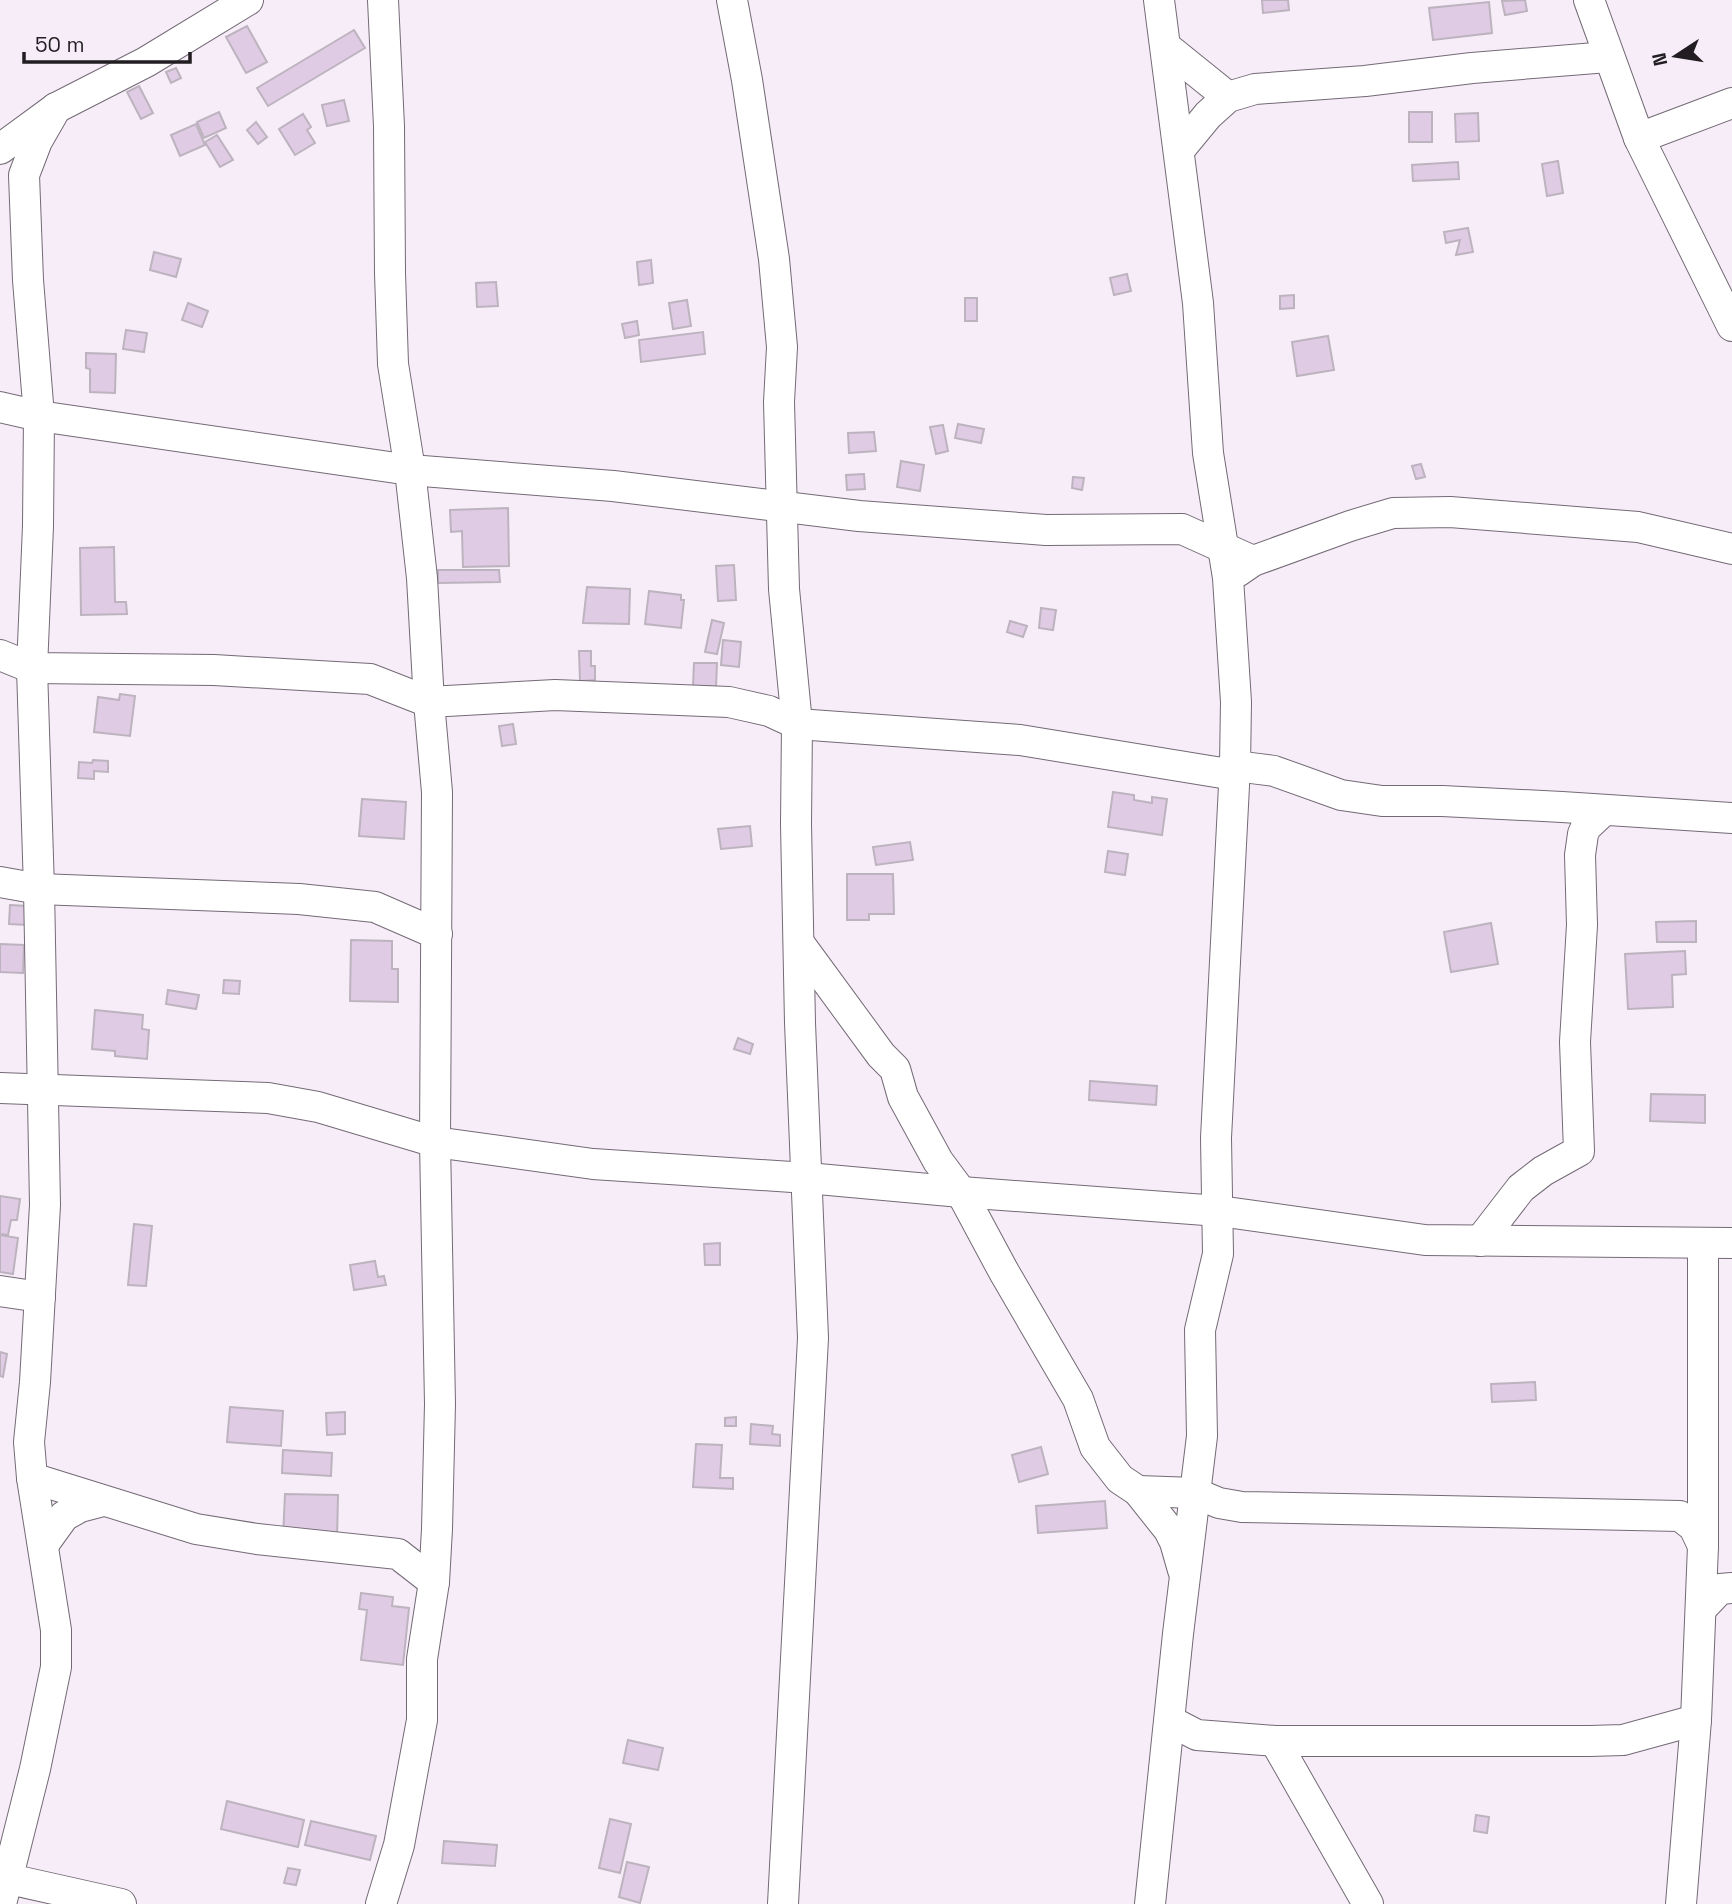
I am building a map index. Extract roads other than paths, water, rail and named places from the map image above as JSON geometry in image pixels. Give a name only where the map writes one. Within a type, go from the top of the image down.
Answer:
[{"type":"street","points":[[0,149],[56,108],[146,62],[215,8],[247,0]]},
{"type":"street","points":[[381,1904],[399,1845],[422,1720],[422,1659],[434,1582],[438,1529],[440,1404],[435,1142],[437,792],[422,578],[410,470],[393,364],[389,126],[383,0]]},
{"type":"street","points":[[732,0],[747,80],[775,271],[782,347],[779,402],[780,506],[784,589],[797,724],[799,943],[813,1338],[783,1904]]},
{"type":"street","points":[[1150,1904],[1202,1426],[1200,1330],[1218,1254],[1216,1138],[1236,702],[1226,564],[1208,453],[1198,303],[1159,0]]},
{"type":"street","points":[[1589,0],[1639,138],[1732,326]]},
{"type":"street","points":[[1166,47],[1228,97]]},
{"type":"street","points":[[1180,149],[1208,115],[1228,97],[1255,89],[1608,57]]},
{"type":"street","points":[[1639,138],[1732,103]]},
{"type":"street","points":[[56,108],[37,141],[24,175],[28,281],[39,416],[32,668],[40,889],[45,1205],[29,1442],[32,1478],[56,1630],[56,1667],[35,1769],[3,1886],[121,1904]]},
{"type":"street","points":[[0,407],[39,416],[410,470],[613,486],[859,516],[1046,530],[1182,529],[1216,511]]},
{"type":"street","points":[[1182,529],[1226,564],[1253,561],[1394,513],[1450,512],[1638,527],[1732,549]]},
{"type":"street","points":[[0,655],[32,668],[214,670],[370,679],[429,702],[555,695],[729,702],[769,711],[797,724],[1020,740],[1222,773],[1235,766],[1274,771],[1342,795],[1382,801],[1455,802],[1732,818]]},
{"type":"street","points":[[1233,805],[1274,771]]},
{"type":"street","points":[[1480,1241],[1521,1188],[1543,1171],[1579,1151],[1575,1042],[1582,925],[1580,855],[1586,827],[1603,811]]},
{"type":"street","points":[[0,882],[40,889],[299,899],[375,906],[437,934]]},
{"type":"street","points":[[799,943],[881,1055],[895,1069],[903,1097],[937,1161],[961,1192],[1078,1399],[1095,1447],[1120,1479],[1138,1491],[1173,1537],[1185,1577]]},
{"type":"street","points":[[0,1088],[268,1098],[318,1107],[435,1142],[593,1164],[1219,1211],[1425,1240],[1717,1243],[1703,1546]]},
{"type":"street","points":[[0,1292],[40,1297]]},
{"type":"street","points":[[32,1478],[196,1529],[257,1539],[398,1554],[434,1582]]},
{"type":"street","points":[[1138,1491],[1195,1493],[1219,1503],[1242,1507],[1681,1517],[1694,1527],[1703,1546],[1714,1591],[1696,1720],[1681,1904]]},
{"type":"street","points":[[43,1545],[64,1516],[80,1507],[103,1501]]},
{"type":"street","points":[[398,1554],[438,1529]]},
{"type":"street","points":[[1170,1721],[1198,1735],[1275,1741],[1623,1740],[1696,1720]]},
{"type":"street","points":[[1167,1760],[1198,1735]]},
{"type":"street","points":[[1275,1741],[1368,1904]]}]
